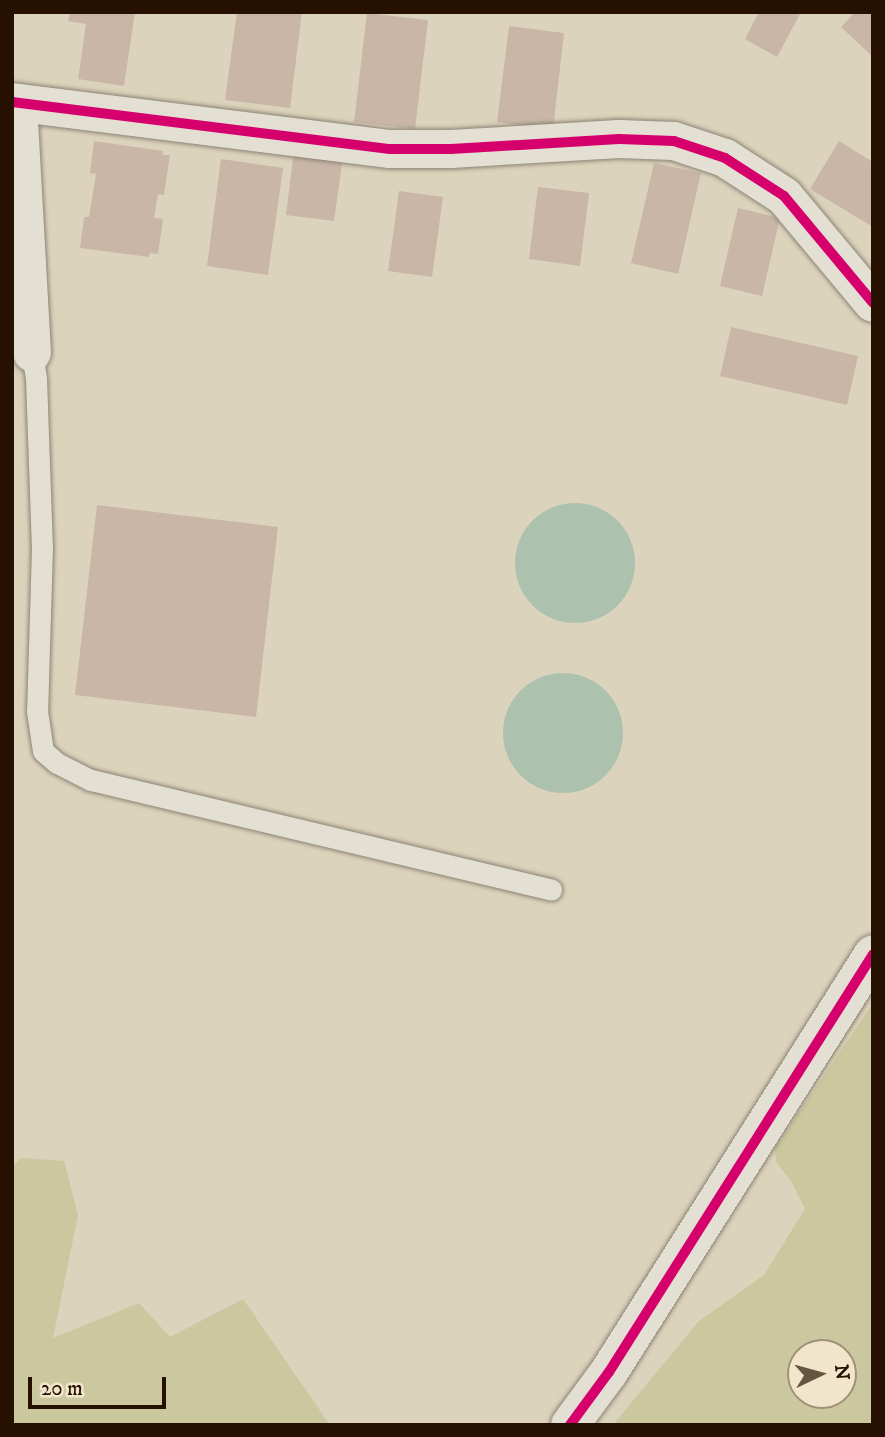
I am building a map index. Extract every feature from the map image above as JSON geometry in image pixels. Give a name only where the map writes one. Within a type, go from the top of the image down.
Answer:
[{"type":"street","points":[[32,353],[15,102],[390,149],[451,149],[618,139],[674,141],[725,158],[784,196],[873,303]]},
{"type":"street","points":[[569,1425],[609,1372],[873,954]]},
{"type":"lane","points":[[32,353],[36,378],[41,547],[37,711],[43,751],[57,763],[91,780],[551,890]]},
{"type":"shaded area","points":[[575,503],[598,508],[617,521],[630,540],[635,563],[630,586],[617,605],[598,618],[575,623],[552,618],[533,605],[520,586],[515,563],[520,540],[533,521],[552,508]]},
{"type":"shaded area","points":[[563,673],[586,678],[605,691],[618,710],[623,733],[618,756],[605,775],[586,788],[563,793],[540,788],[521,775],[508,756],[503,733],[508,710],[521,691],[540,678]]},
{"type":"shaded area","points":[[873,1003],[873,1425],[613,1425],[699,1321],[764,1275],[805,1209],[791,1181],[776,1162],[775,1148]]},
{"type":"shaded area","points":[[21,1158],[64,1161],[78,1215],[53,1338],[139,1303],[170,1337],[243,1299],[330,1425],[12,1425],[12,1167]]},
{"type":"building","points":[[70,12],[135,12],[124,86],[78,79],[86,24],[68,21]]},
{"type":"building","points":[[237,12],[302,12],[290,108],[225,100]]},
{"type":"building","points":[[759,12],[801,12],[777,57],[745,39]]},
{"type":"building","points":[[855,12],[873,12],[873,57],[841,27]]},
{"type":"building","points":[[367,13],[428,20],[415,129],[354,122]]},
{"type":"building","points":[[509,26],[564,33],[553,129],[497,122]]},
{"type":"building","points":[[94,141],[163,151],[163,155],[170,155],[164,195],[158,194],[154,218],[163,219],[158,254],[150,253],[149,257],[80,248],[84,217],[89,217],[96,174],[90,173]]},
{"type":"building","points":[[839,141],[873,162],[873,227],[810,189]]},
{"type":"building","points":[[295,143],[344,150],[334,221],[286,215]]},
{"type":"building","points":[[221,159],[283,168],[268,275],[207,266]]},
{"type":"building","points":[[654,163],[701,173],[678,274],[631,263]]},
{"type":"building","points":[[538,187],[589,193],[580,266],[529,259]]},
{"type":"building","points":[[399,191],[443,197],[432,277],[388,271]]},
{"type":"building","points":[[738,208],[780,218],[762,296],[720,286]]},
{"type":"building","points":[[731,327],[858,356],[847,405],[720,376]]},
{"type":"building","points":[[97,505],[278,527],[256,717],[75,695]]},
{"type":"cycle path","points":[[12,102],[390,149],[451,149],[619,139],[674,141],[725,158],[784,196],[873,303]]},
{"type":"cycle path","points":[[570,1425],[609,1372],[873,954]]}]
